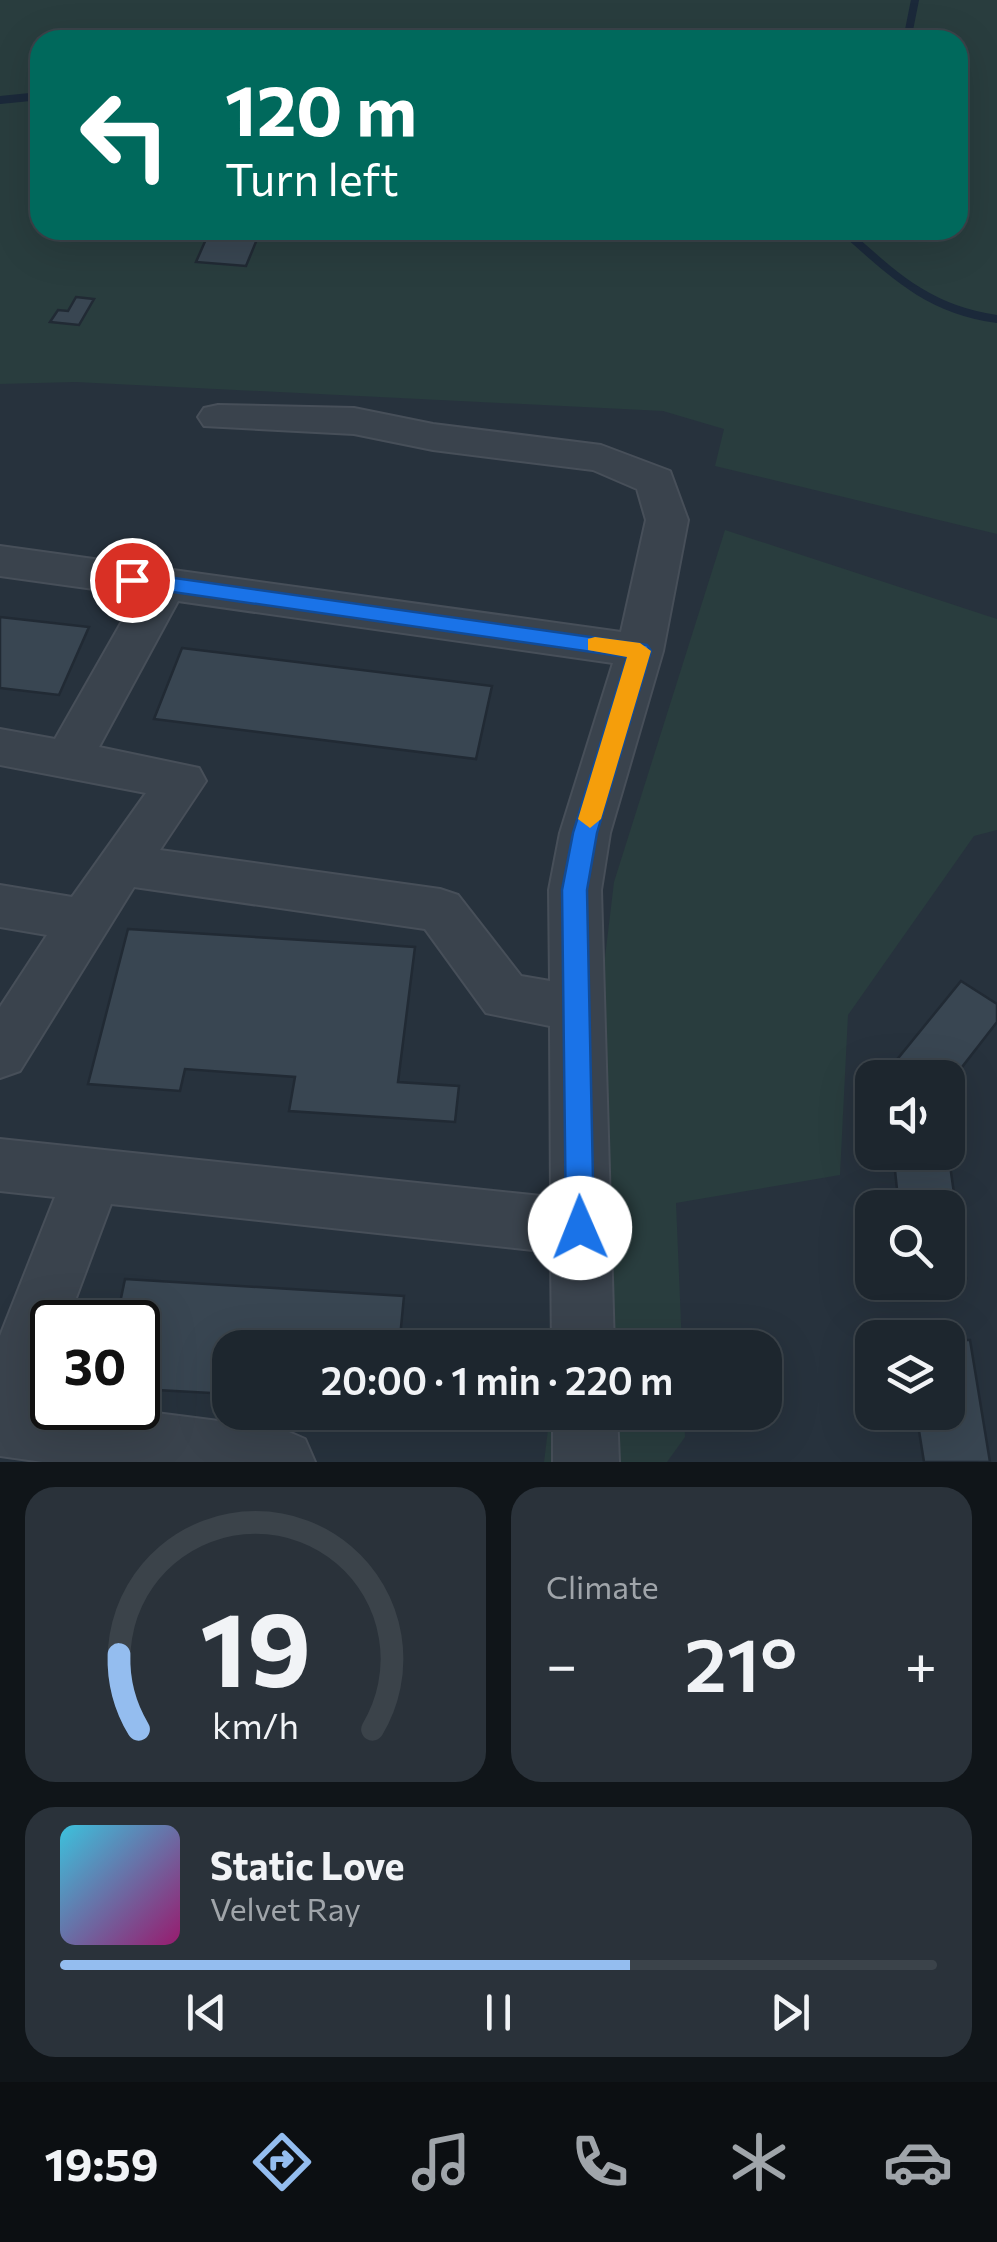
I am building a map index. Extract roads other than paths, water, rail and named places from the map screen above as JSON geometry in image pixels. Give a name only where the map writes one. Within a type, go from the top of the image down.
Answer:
[{"type":"street","points":[[218,417],[354,422],[601,458],[656,481],[666,520],[640,651],[578,871],[572,934],[583,1330]]},
{"type":"street","points":[[0,561],[640,651]]},
{"type":"street","points":[[68,760],[165,584]]},
{"type":"street","points":[[0,747],[182,781],[122,865],[0,1054]]},
{"type":"street","points":[[122,865],[440,910],[506,997],[574,1007]]},
{"type":"street","points":[[0,906],[86,922]]},
{"type":"street","points":[[0,1165],[580,1228]]},
{"type":"street","points":[[93,1176],[0,1420],[282,1462]]},
{"type":"street","points":[[585,1430],[586,1462]]},
{"type":"waterway","points":[[909,30],[915,0]]},
{"type":"waterway","points":[[0,100],[30,97]]},
{"type":"waterway","points":[[855,240],[931,298],[997,319]]}]
